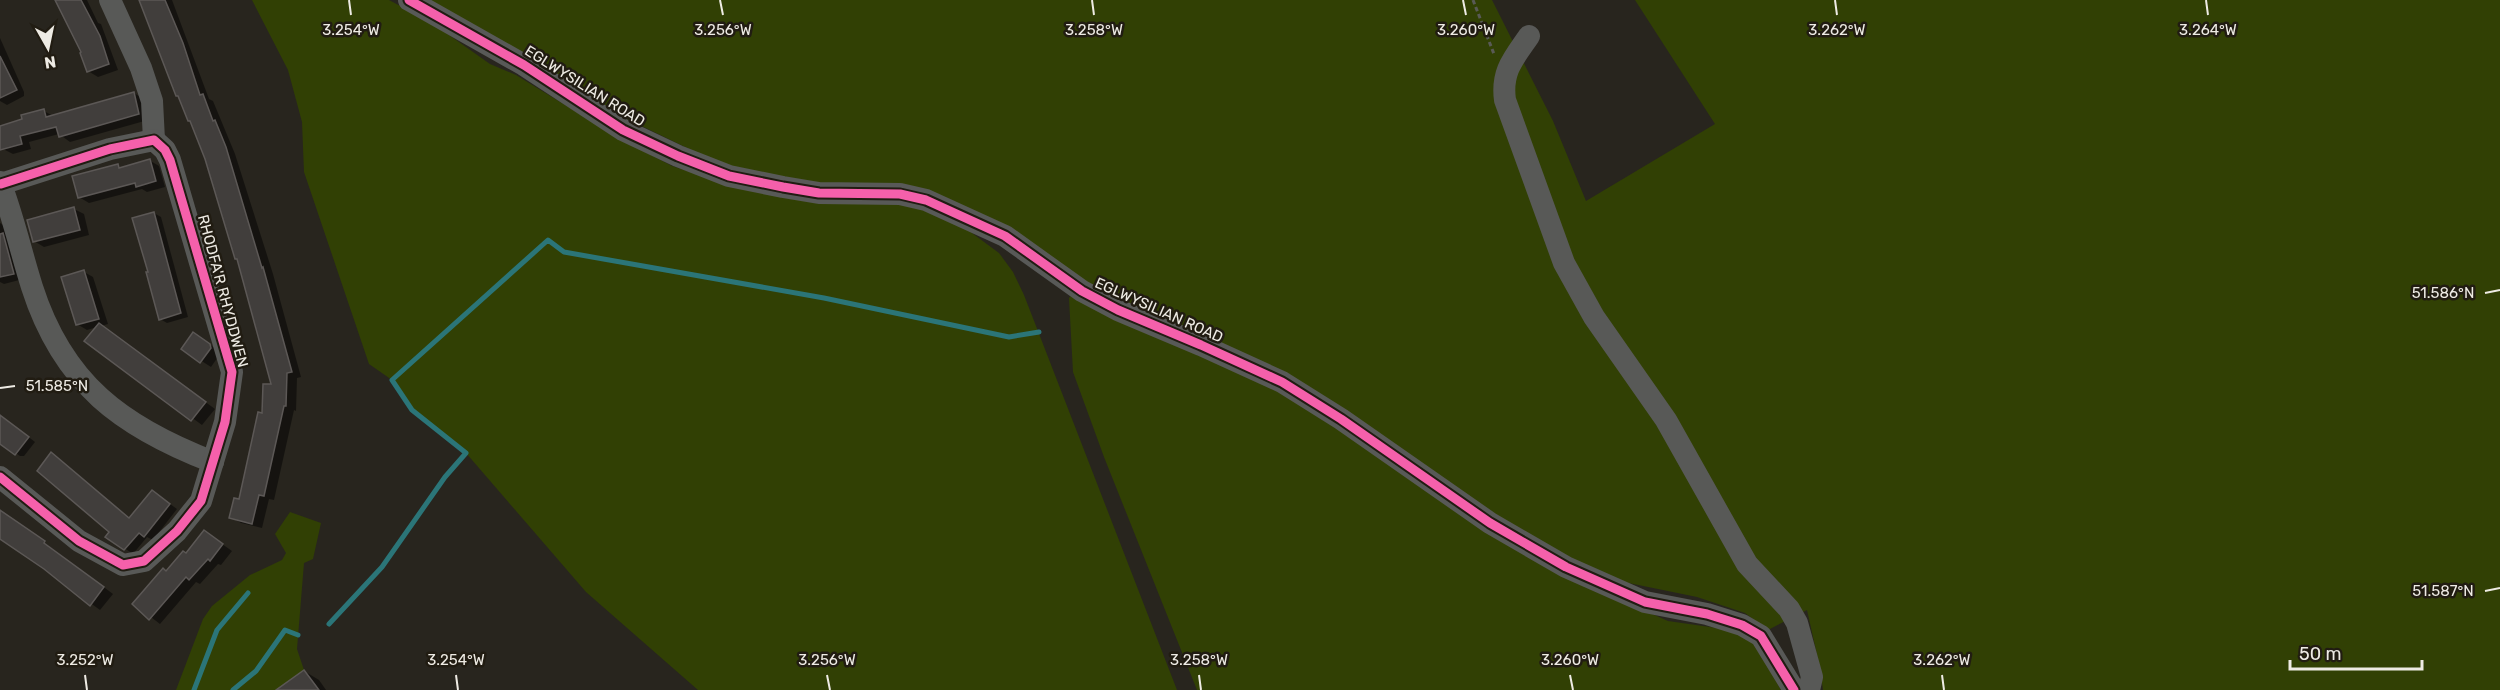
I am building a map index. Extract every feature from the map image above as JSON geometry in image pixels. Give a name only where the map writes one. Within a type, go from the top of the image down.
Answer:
[{"type":"street","points":[[110,0],[141,68],[152,101],[154,140],[110,149],[0,183],[37,301],[56,345],[83,382],[127,421],[169,445],[213,462]]},
{"type":"street","name":"EGLWYSILIAN ROAD","points":[[409,0],[524,65],[624,130],[678,156],[729,176],[783,187],[819,193],[900,194],[917,198],[1005,236],[1082,291],[1118,310],[1282,382],[1341,419],[1490,523],[1566,567],[1645,602],[1707,614],[1742,625],[1761,636],[1794,690]]},
{"type":"street","points":[[1529,36],[1510,63],[1504,81],[1505,100],[1564,263],[1594,317],[1666,420],[1747,564],[1789,609],[1797,622],[1812,677],[1809,690]]},
{"type":"street","name":"RHODFA'R RHYDDWEN","points":[[0,477],[78,541],[123,565],[144,561],[177,531],[201,501],[225,422],[232,372],[170,160],[165,150],[154,140]]},
{"type":"path","points":[[1473,0],[1504,81]]},
{"type":"green space","points":[[252,0],[389,0],[432,23],[490,64],[516,75],[619,138],[672,166],[730,185],[904,202],[957,222],[999,253],[1013,272],[1024,295],[1177,690],[698,690],[586,592],[466,453],[412,410],[392,380],[369,364],[304,172],[302,122],[288,70]]},
{"type":"green space","points":[[428,0],[1492,0],[1553,121],[1586,201],[1715,124],[1635,0],[2500,0],[2500,690],[1823,690],[1807,610],[1768,630],[1745,613],[1697,597],[1614,580],[1546,548],[1389,443],[1104,294],[975,214],[737,172],[625,118]]},
{"type":"green space","points":[[1074,292],[1281,389],[1582,583],[1668,621],[1731,630],[1756,645],[1781,690],[1197,690],[1104,457],[1073,372],[1069,298]]},
{"type":"green space","points":[[290,512],[321,523],[313,559],[304,563],[297,649],[304,670],[276,690],[176,690],[203,619],[212,606],[250,575],[282,560],[286,553],[275,534]]},
{"type":"building","points":[[55,0],[81,0],[100,36],[109,64],[87,72],[81,52]]},
{"type":"building","points":[[139,0],[165,0],[183,43],[200,95],[203,94],[213,121],[215,120],[226,147],[263,267],[292,372],[287,373],[286,406],[284,406],[264,496],[259,495],[252,524],[229,518],[234,498],[239,499],[258,412],[262,413],[263,384],[271,384],[237,259],[235,259],[205,159],[190,121],[176,96]]},
{"type":"building","points":[[0,56],[17,90],[0,98]]},
{"type":"building","points":[[134,92],[139,114],[59,137],[56,127],[20,136],[22,144],[0,150],[0,126],[22,119],[21,115],[44,109],[46,117]]},
{"type":"building","points":[[150,159],[156,181],[136,187],[135,183],[78,198],[72,176],[118,164],[119,168]]},
{"type":"building","points":[[74,207],[80,230],[33,242],[27,220]]},
{"type":"building","points":[[154,212],[181,313],[159,320],[132,218]]},
{"type":"building","points":[[3,233],[14,274],[0,277],[0,234]]},
{"type":"building","points":[[84,270],[99,319],[76,325],[61,277]]},
{"type":"building","points":[[99,323],[206,402],[191,421],[84,341]]},
{"type":"building","points":[[193,332],[210,344],[211,348],[200,363],[181,349]]},
{"type":"building","points":[[0,415],[29,437],[15,455],[0,444]]},
{"type":"building","points":[[51,452],[129,518],[152,490],[170,504],[144,537],[139,533],[124,550],[105,537],[109,532],[37,471]]},
{"type":"building","points":[[0,510],[45,541],[44,543],[104,587],[90,606],[44,569],[0,539]]},
{"type":"building","points":[[204,530],[223,544],[210,561],[208,559],[189,580],[186,577],[149,620],[132,604],[163,568],[166,571],[183,551],[186,553]]},
{"type":"building","points":[[304,670],[319,690],[276,690]]},
{"type":"waterway","points":[[329,624],[382,567],[445,477],[466,453],[412,410],[392,380],[548,240],[564,252],[824,298],[1009,337],[1039,332]]},
{"type":"waterway","points":[[194,690],[217,630],[248,593]]},
{"type":"waterway","points":[[233,690],[256,671],[285,630],[298,635]]},
{"type":"cycle path","points":[[409,0],[524,65],[623,130],[678,156],[729,176],[783,187],[819,193],[900,194],[926,200],[1005,236],[1082,291],[1118,310],[1282,382],[1341,419],[1490,523],[1566,567],[1645,602],[1707,614],[1742,625],[1761,636],[1794,690]]},
{"type":"cycle path","points":[[0,477],[79,541],[123,565],[144,561],[177,531],[201,501],[225,422],[232,372],[170,160],[165,150],[154,140],[110,149],[1,184]]}]
